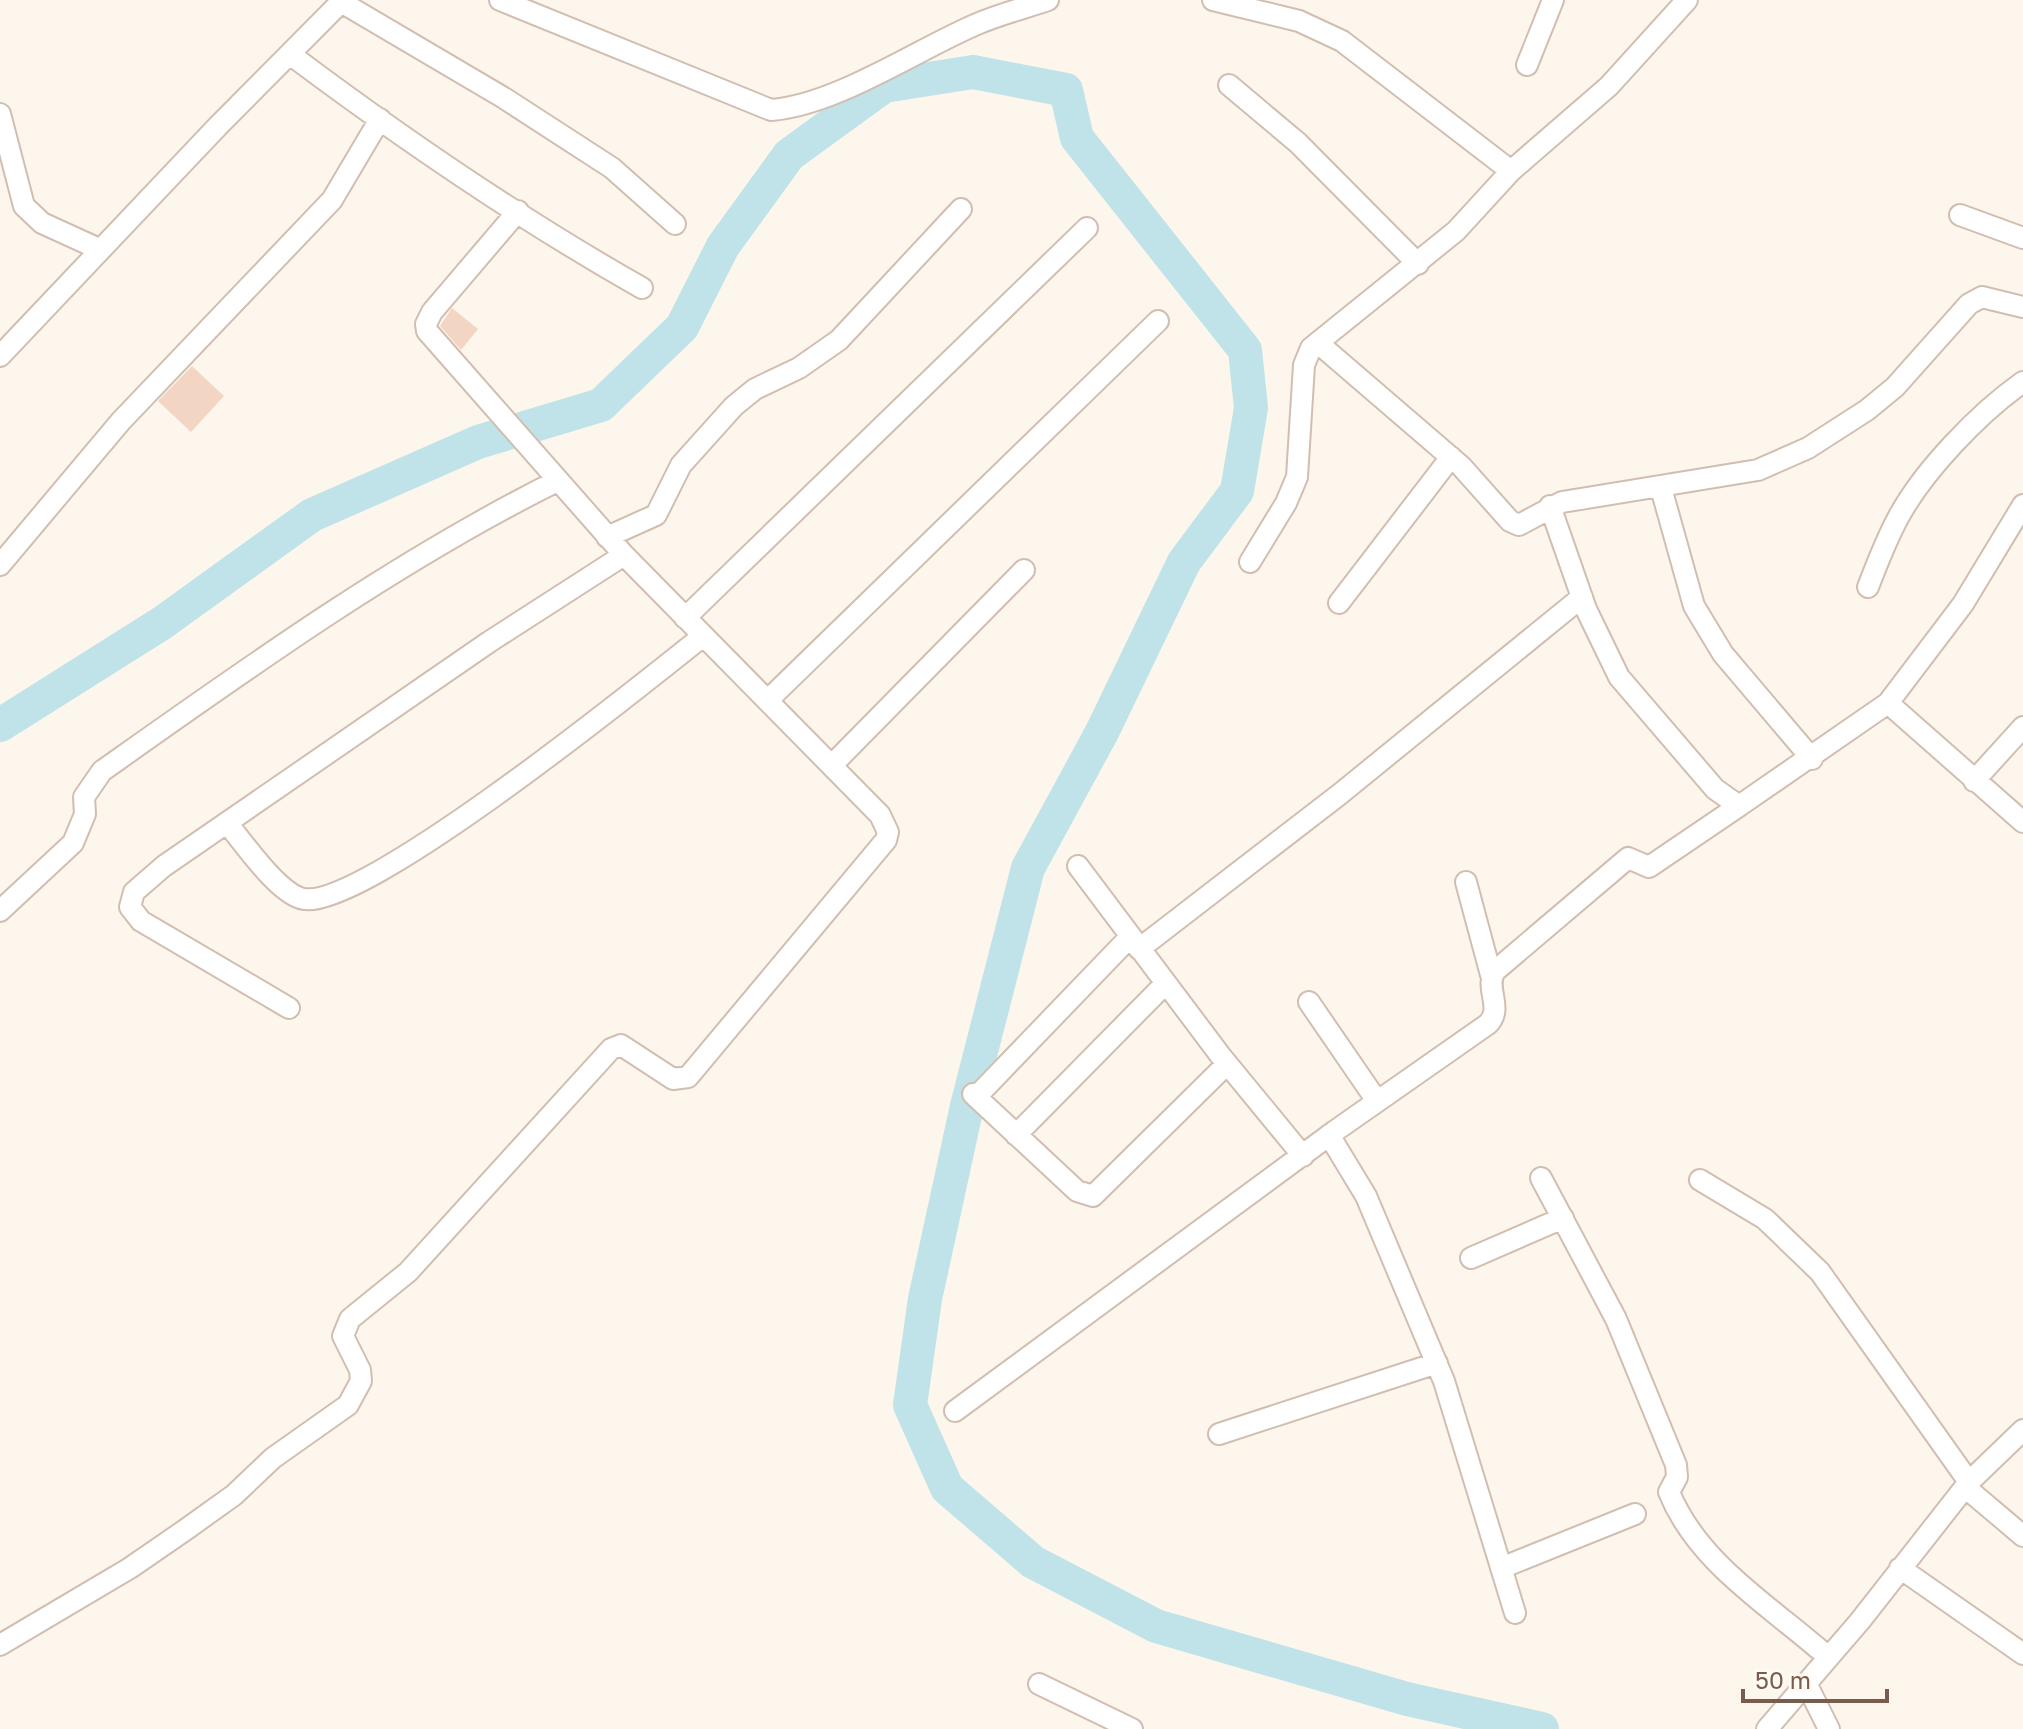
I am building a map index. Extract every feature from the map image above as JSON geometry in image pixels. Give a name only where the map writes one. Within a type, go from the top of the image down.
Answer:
[{"type":"street","points":[[500,0],[771,110],[794,108],[826,96],[979,23],[1048,0]]},
{"type":"street","points":[[1213,0],[1299,21],[1342,41],[1511,171]]},
{"type":"street","points":[[1527,65],[1553,0]]},
{"type":"street","points":[[1250,562],[1286,503],[1297,477],[1306,355],[1469,218],[1511,171],[1609,86],[1687,0]]},
{"type":"street","points":[[0,356],[99,249],[342,1],[504,98],[612,168],[675,224]]},
{"type":"street","points":[[291,55],[380,119],[577,251],[642,288]]},
{"type":"street","points":[[1229,85],[1298,143],[1418,264]]},
{"type":"street","points":[[0,114],[24,206],[42,223],[99,249]]},
{"type":"street","points":[[0,565],[121,421],[332,200],[380,119]]},
{"type":"street","points":[[607,537],[656,515],[681,465],[734,406],[755,389],[799,368],[839,340],[961,209]]},
{"type":"street","points":[[0,1645],[130,1568],[234,1495],[273,1458],[348,1405],[361,1381],[360,1370],[343,1336],[345,1325],[408,1272],[440,1239],[611,1049],[626,1047],[673,1079],[681,1080],[695,1071],[886,840],[888,832],[880,815],[607,537],[432,339],[426,324],[518,211]]},
{"type":"street","points":[[1960,215],[2023,238]]},
{"type":"street","points":[[685,618],[1087,228]]},
{"type":"street","points":[[1318,343],[1451,457],[1514,525],[1523,524],[1550,506],[1758,470],[1808,448],[1867,410],[1895,387],[1969,304],[1982,297],[2023,307]]},
{"type":"street","points":[[768,700],[1158,321]]},
{"type":"street","points":[[1868,587],[1899,516],[1920,485],[1978,422],[2023,382]]},
{"type":"street","points":[[1339,603],[1451,457]]},
{"type":"street","points":[[1,908],[73,843],[85,814],[84,797],[102,771],[393,570],[553,477]]},
{"type":"street","points":[[1661,488],[1694,606],[1723,654],[1812,759]]},
{"type":"street","points":[[1491,975],[1628,858],[1649,867],[1812,759],[1888,703],[1963,604],[2023,505]]},
{"type":"street","points":[[1550,506],[1582,597],[1619,677],[1715,789],[1739,806]]},
{"type":"street","points":[[289,1008],[141,921],[130,907],[134,892],[227,823],[477,650],[624,555]]},
{"type":"street","points":[[832,765],[1024,570]]},
{"type":"street","points":[[1227,1064],[1093,1196],[1077,1191],[975,1096],[1134,943],[1340,794],[1582,597]]},
{"type":"street","points":[[227,823],[285,889],[308,900],[332,896],[377,872],[545,761],[703,636]]},
{"type":"street","points":[[1888,703],[2023,822]]},
{"type":"street","points":[[1974,781],[2023,727]]},
{"type":"street","points":[[1078,866],[1227,1064],[1303,1156]]},
{"type":"street","points":[[955,1411],[1329,1135],[1493,1020],[1496,1010],[1491,975],[1466,882]]},
{"type":"street","points":[[1016,1135],[1165,984]]},
{"type":"street","points":[[1309,1002],[1377,1101]]},
{"type":"street","points":[[1329,1135],[1366,1196],[1437,1363],[1515,1613]]},
{"type":"street","points":[[1541,1178],[1616,1319],[1676,1465],[1677,1477],[1669,1492],[1686,1530],[1723,1568],[1828,1657]]},
{"type":"street","points":[[1700,1180],[1765,1219],[1820,1272],[1967,1485],[2023,1536]]},
{"type":"street","points":[[1471,1258],[1563,1218]]},
{"type":"street","points":[[1219,1434],[1437,1363]]},
{"type":"street","points":[[1770,1724],[1967,1485],[2023,1430]]},
{"type":"street","points":[[1501,1568],[1635,1514]]},
{"type":"street","points":[[1900,1568],[2023,1654]]},
{"type":"street","points":[[1806,1683],[1829,1729]]},
{"type":"street","points":[[1039,1684],[1132,1729]]},
{"type":"building","points":[[452,308],[478,329],[461,350],[440,326]]},
{"type":"building","points":[[192,366],[224,396],[191,432],[158,401]]},
{"type":"waterway","points":[[0,725],[162,623],[312,515],[478,442],[601,405],[682,327],[723,246],[789,155],[884,86],[973,72],[1066,90],[1077,138],[1245,350],[1251,408],[1237,491],[1184,562],[1102,732],[1028,868],[967,1106],[925,1299],[910,1405],[947,1488],[1033,1562],[1156,1626],[1407,1699],[1542,1729]]}]
